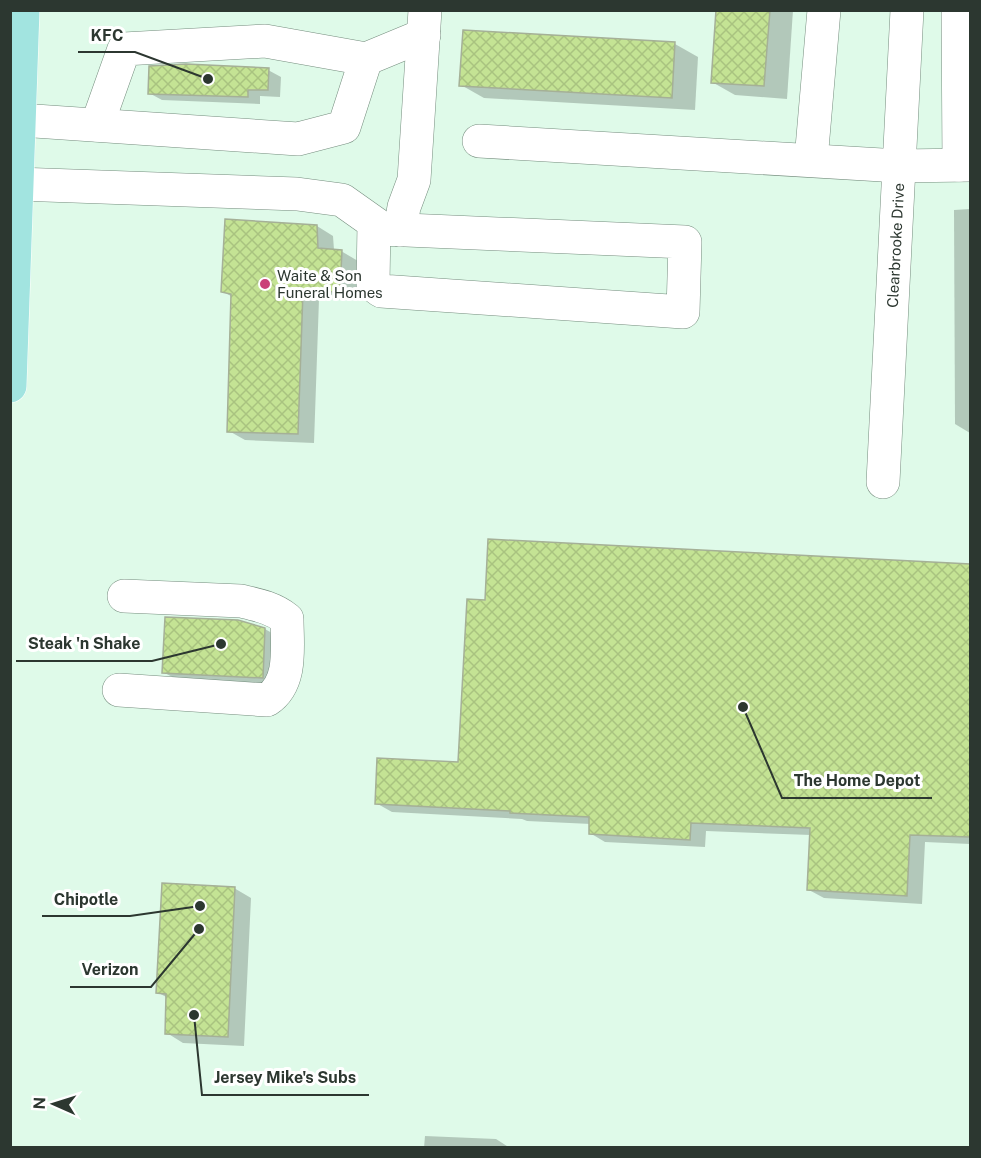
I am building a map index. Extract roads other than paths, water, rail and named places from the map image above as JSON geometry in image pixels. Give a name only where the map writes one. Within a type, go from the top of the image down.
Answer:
[{"type":"main road","points":[[10,386],[23,10]]},
{"type":"street","points":[[811,160],[824,10]]},
{"type":"street","name":"Clearbrooke Drive","points":[[883,482],[907,10]]},
{"type":"street","points":[[479,141],[900,166],[965,165],[958,10]]},
{"type":"street","points":[[20,120],[298,139],[344,127],[366,59],[424,23]]},
{"type":"street","points":[[17,184],[297,194],[342,200],[387,227],[685,242],[682,312],[381,291],[373,285],[387,227],[404,207],[414,180],[424,23]]},
{"type":"street","points":[[98,125],[124,49],[265,41],[366,59]]},
{"type":"street","points":[[119,690],[267,699],[275,695],[284,679],[287,649],[287,619],[277,611],[260,605],[241,601],[124,596]]},
{"type":"place","name":"KFC","points":[[208,79]]},
{"type":"place","name":"Waite & Son Funeral Homes","points":[[265,284]]},
{"type":"place","name":"Steak 'n Shake","points":[[221,644]]},
{"type":"place","name":"The Home Depot","points":[[743,707]]},
{"type":"place","name":"Chipotle","points":[[200,906]]},
{"type":"place","name":"Verizon","points":[[199,929]]},
{"type":"place","name":"Jersey Mike's Subs","points":[[194,1015]]}]
